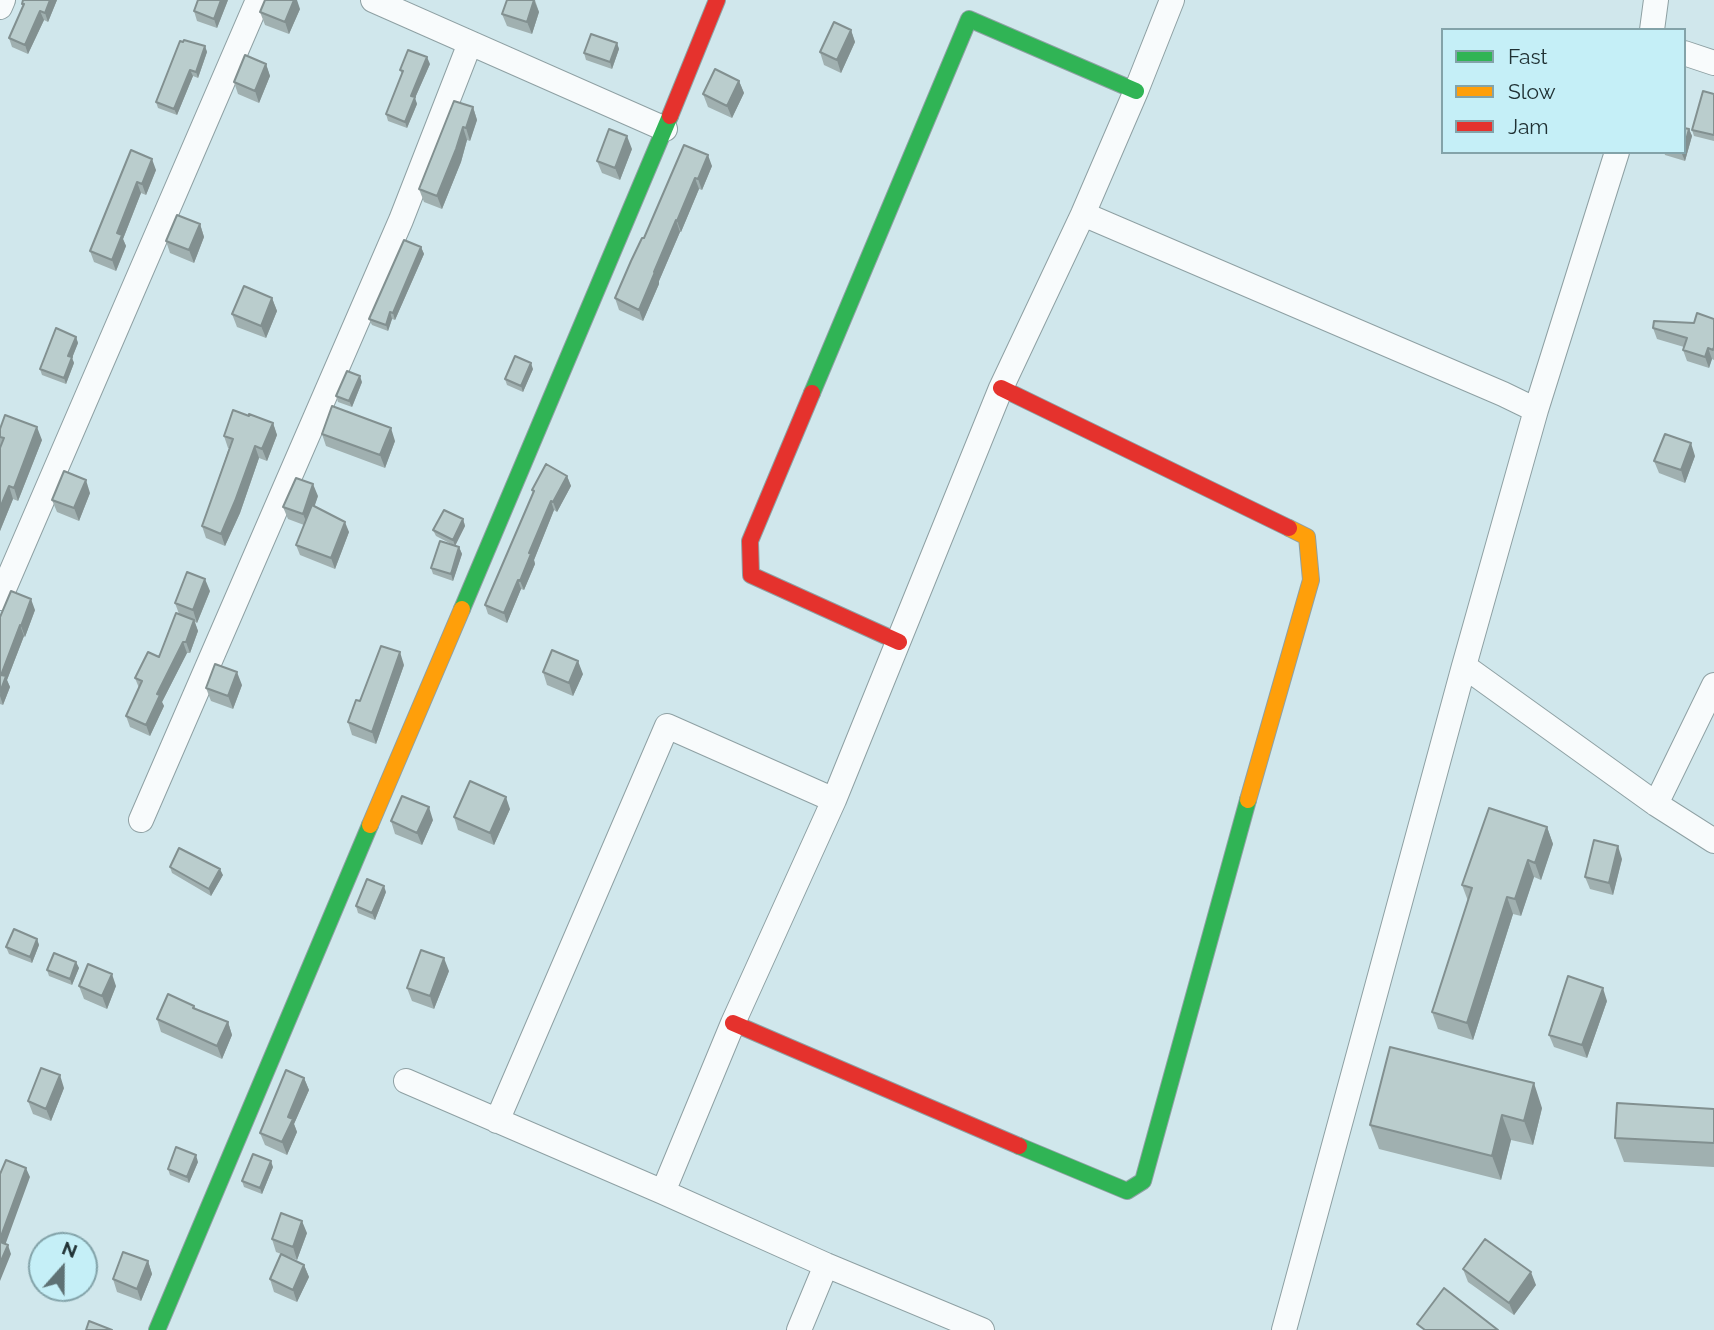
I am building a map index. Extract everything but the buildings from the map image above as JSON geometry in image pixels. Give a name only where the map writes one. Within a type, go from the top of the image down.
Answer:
[{"type":"street","points":[[0,7],[3,0]]},
{"type":"street","points":[[0,598],[5,569],[258,0]]},
{"type":"street","points":[[373,0],[665,129]]},
{"type":"street","points":[[157,1330],[665,129],[717,0]]},
{"type":"street","points":[[663,1192],[733,1023],[834,800],[1001,388],[1083,214],[1172,0]]},
{"type":"street","points":[[1653,28],[1656,0]]},
{"type":"street","points":[[899,642],[751,575],[750,541],[969,19],[1136,91]]},
{"type":"street","points":[[141,820],[401,220],[470,43]]},
{"type":"street","points":[[1686,54],[1714,63]]},
{"type":"street","points":[[1284,1330],[1536,410],[1616,154]]},
{"type":"street","points":[[1083,214],[1536,410]]},
{"type":"street","points":[[733,1023],[1126,1191],[1143,1181],[1228,869],[1311,580],[1307,537],[1001,388]]},
{"type":"street","points":[[1464,666],[1656,804],[1714,841]]},
{"type":"street","points":[[1656,804],[1714,685]]},
{"type":"street","points":[[496,1121],[667,726],[834,800]]},
{"type":"street","points":[[406,1081],[826,1265],[982,1330]]},
{"type":"street","points":[[799,1330],[826,1265]]},
{"type":"traffic: fast","points":[[812,393],[969,19],[1136,91]]},
{"type":"traffic: fast","points":[[462,609],[670,116]]},
{"type":"traffic: fast","points":[[1019,1146],[1127,1191],[1143,1181],[1248,800]]},
{"type":"traffic: fast","points":[[157,1330],[370,825]]},
{"type":"traffic: slow","points":[[1248,800],[1311,580],[1307,537],[1289,528]]},
{"type":"traffic: slow","points":[[370,825],[462,609]]},
{"type":"traffic: jam","points":[[670,116],[717,0]]},
{"type":"traffic: jam","points":[[1001,388],[1289,528]]},
{"type":"traffic: jam","points":[[812,393],[750,541],[751,575],[899,642]]},
{"type":"traffic: jam","points":[[733,1023],[1019,1146]]}]
